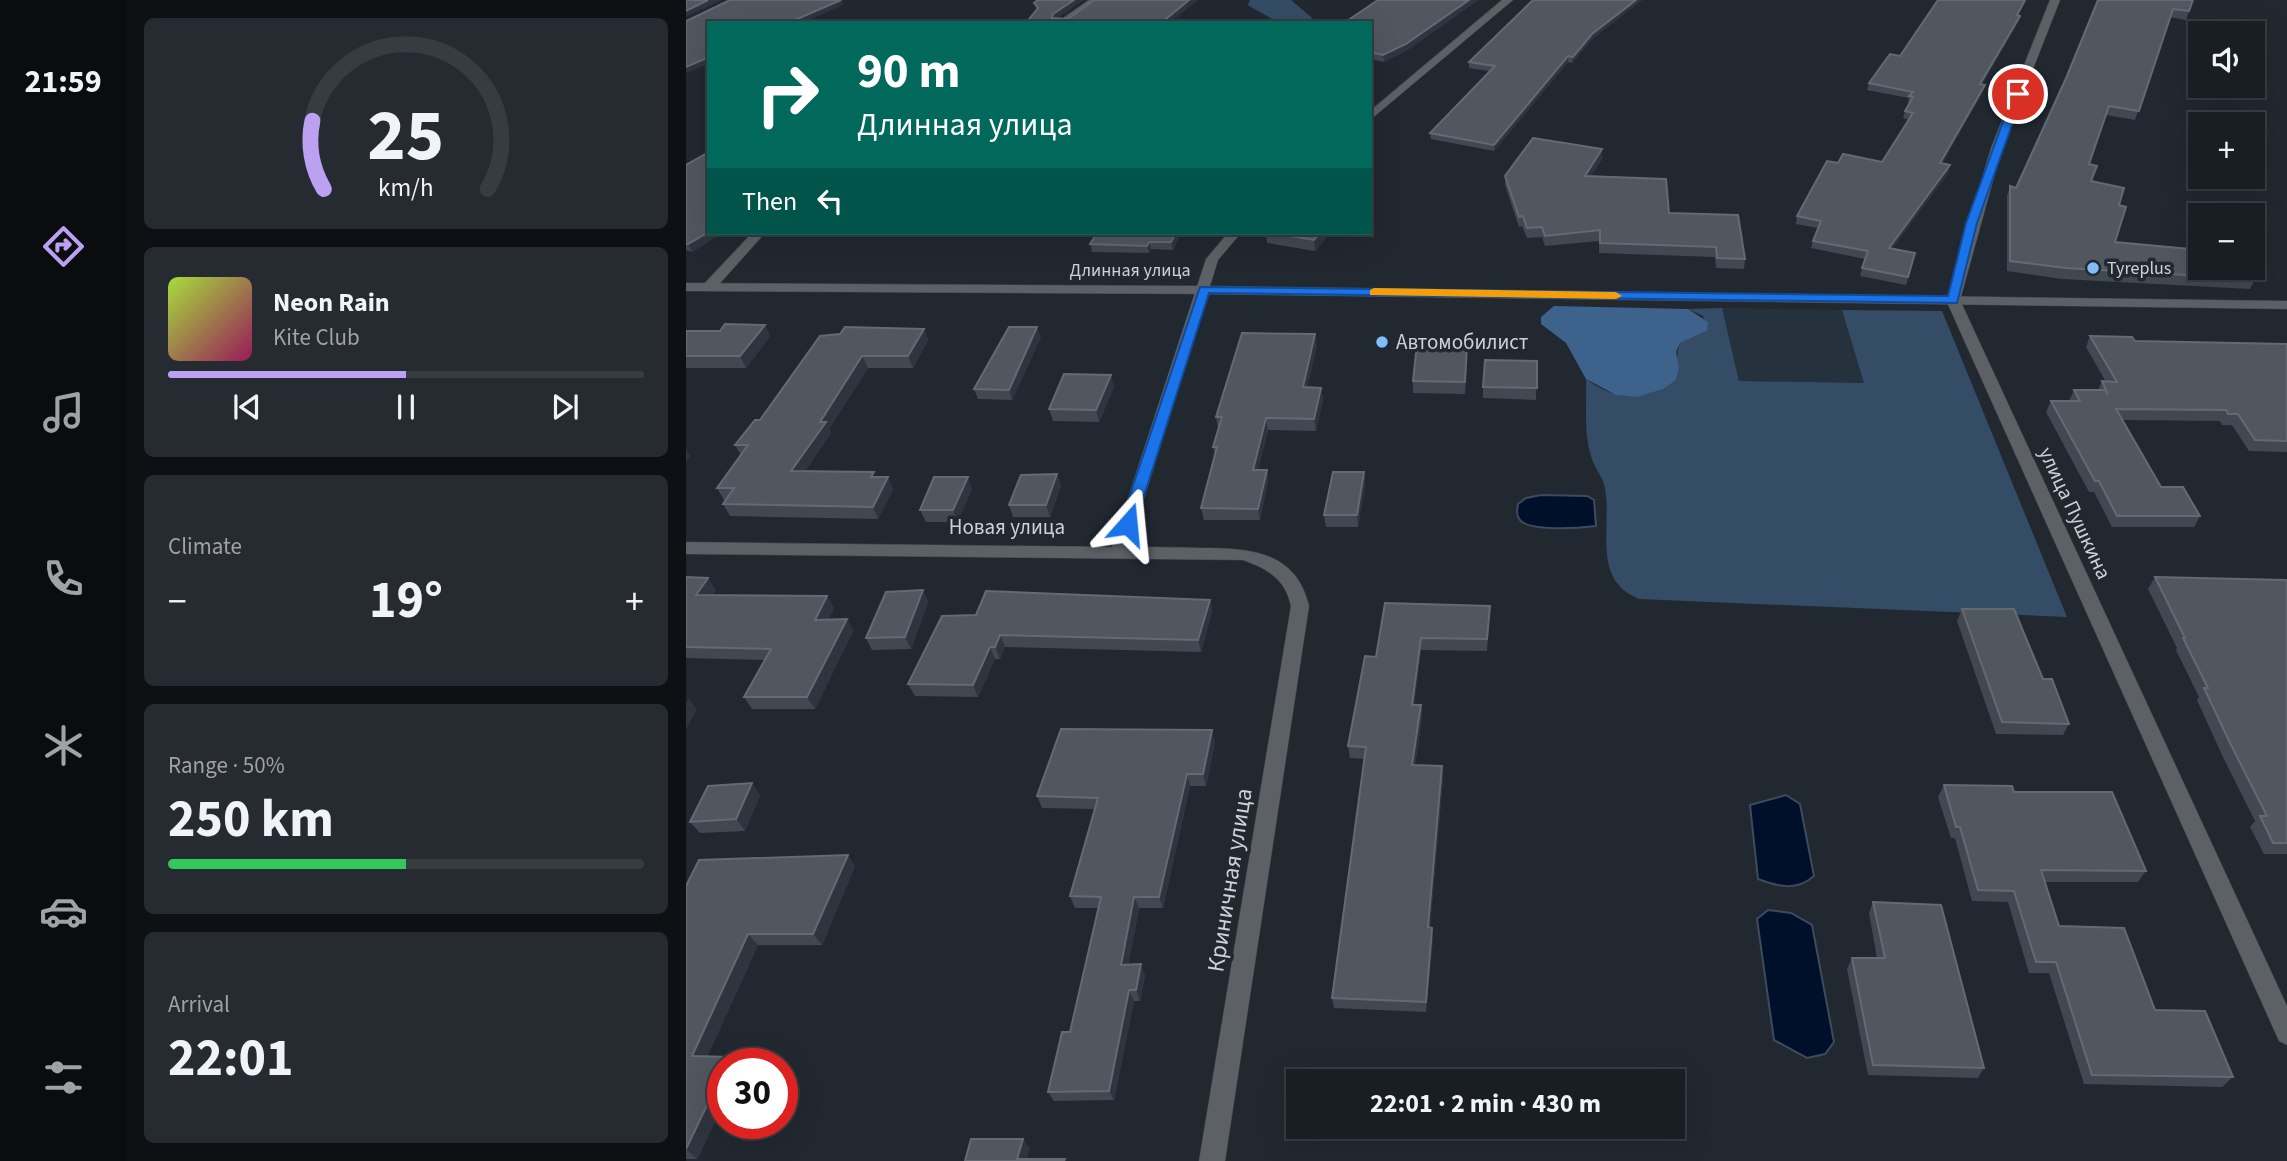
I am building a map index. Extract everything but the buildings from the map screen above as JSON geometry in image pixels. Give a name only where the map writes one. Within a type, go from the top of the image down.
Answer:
[{"type":"street","points":[[1064,21],[1095,0]]},
{"type":"street","points":[[1372,115],[1508,0]]},
{"type":"street","points":[[1953,300],[1971,223],[2036,42],[2055,0]]},
{"type":"street","points":[[709,287],[757,235]]},
{"type":"street","points":[[1119,551],[1205,290],[1212,259],[1234,235]]},
{"type":"street","name":"Длинная улица","points":[[686,287],[1205,290],[2287,304]]},
{"type":"street","name":"улица Пушкина","points":[[1953,300],[2287,1033]]},
{"type":"street","name":"Новая улица","points":[[686,548],[1245,554],[1272,564],[1293,582],[1300,606]]},
{"type":"street","name":"Криничная улица","points":[[1212,1161],[1300,606]]},
{"type":"shaded area","points":[[1250,0],[1291,0],[1316,21],[1276,21],[1248,5]]},
{"type":"shaded area","points":[[1554,306],[1688,309],[1708,322],[1707,331],[1680,343],[1676,352],[1679,367],[1676,380],[1663,389],[1637,397],[1616,395],[1586,379],[1566,343],[1541,324],[1541,317]]},
{"type":"shaded area","points":[[1722,308],[1842,310],[1865,383],[1739,381]]},
{"type":"shaded area","points":[[1722,308],[1739,381],[1864,383],[1842,310],[1942,311],[2067,617],[1639,599],[1624,590],[1614,578],[1606,549],[1604,484],[1592,459],[1587,440],[1586,379],[1610,393],[1631,396],[1676,380],[1680,343],[1707,331],[1703,316],[1688,309]]},
{"type":"shaded area","points":[[1541,495],[1587,496],[1594,500],[1596,526],[1556,528],[1525,524],[1518,517],[1518,504],[1526,498]]},
{"type":"shaded area","points":[[1786,795],[1800,804],[1814,876],[1794,886],[1758,879],[1750,805]]},
{"type":"shaded area","points":[[1768,910],[1791,913],[1812,925],[1834,1042],[1825,1054],[1807,1058],[1774,1040],[1757,919]]},
{"type":"slow traffic","points":[[1374,292],[1616,296]]},
{"type":"place","name":"Tyreplus","points":[[2093,268]]},
{"type":"place","name":"Автомобилист","points":[[1382,342]]},
{"type":"route","points":[[1128,524],[1205,290],[1953,300],[1971,223],[2018,94]]}]
